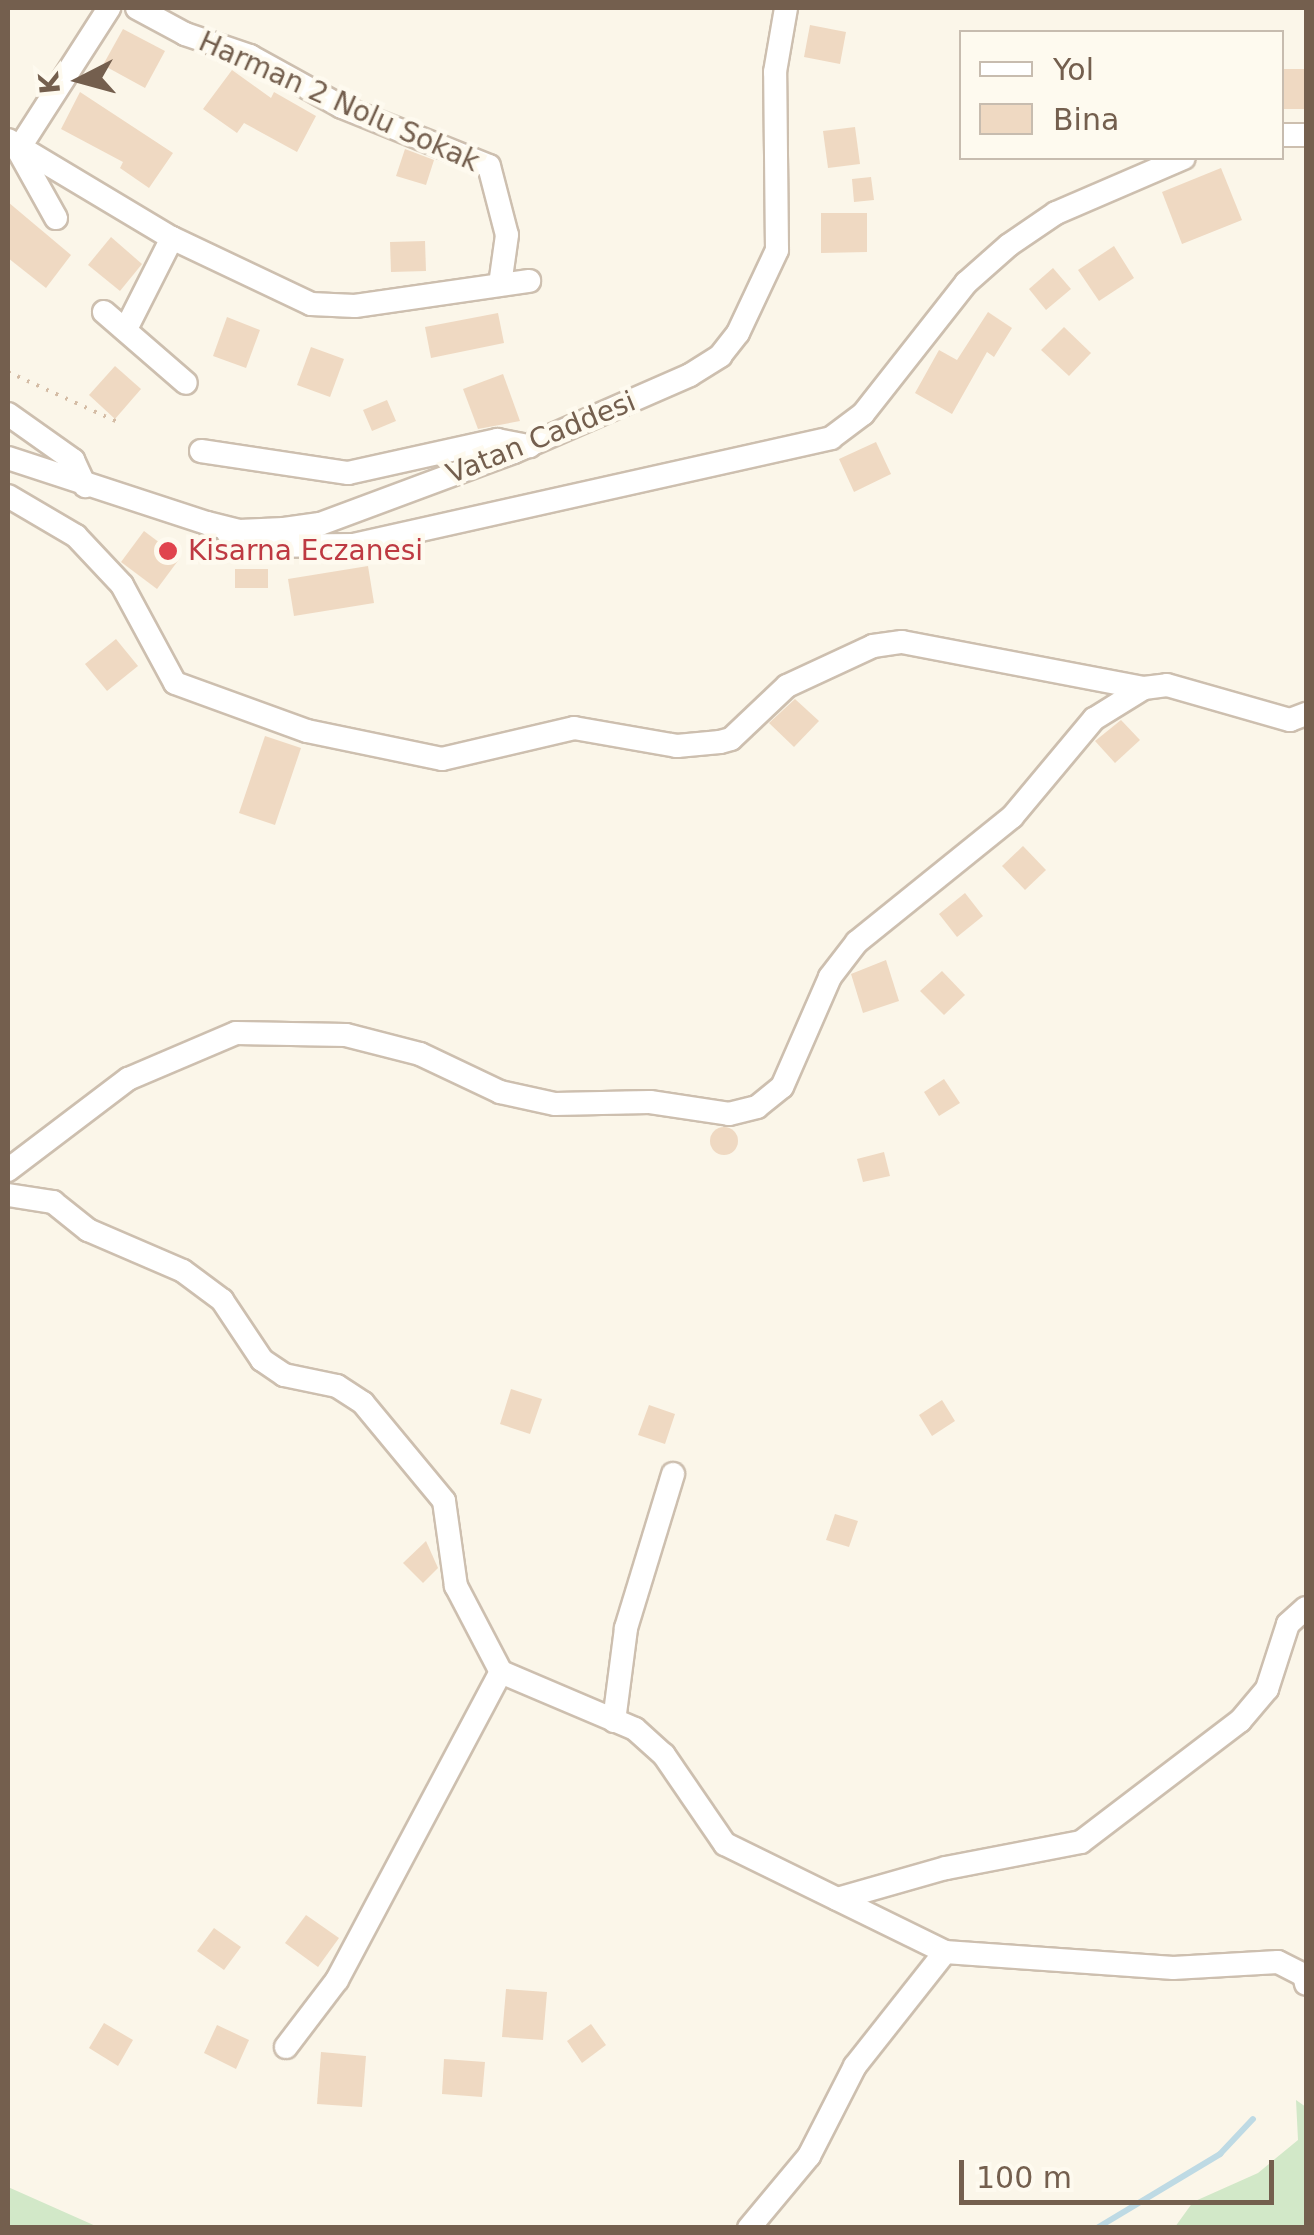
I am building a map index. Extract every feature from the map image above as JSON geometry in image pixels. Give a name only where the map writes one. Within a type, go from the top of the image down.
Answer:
[{"type":"street","points":[[12,145],[109,8]]},
{"type":"street","name":"Harman 2 Nolu Sokak","points":[[137,8],[185,34],[250,56],[342,107],[489,166],[507,235],[500,285]]},
{"type":"street","name":"Vatan Caddesi","points":[[8,458],[84,486],[239,530],[320,524],[530,446],[690,375],[720,356],[754,308],[777,250],[775,72],[786,8]]},
{"type":"street","points":[[12,145],[56,218]]},
{"type":"street","points":[[12,145],[62,168],[172,238],[330,308],[529,281]]},
{"type":"street","points":[[207,523],[252,546],[353,545],[831,438],[863,414],[966,283],[1010,245],[1056,213],[1179,160]]},
{"type":"street","points":[[126,328],[172,238]]},
{"type":"street","points":[[104,312],[126,328],[159,366],[186,383]]},
{"type":"street","points":[[8,414],[73,460],[84,486]]},
{"type":"street","points":[[201,451],[348,473],[497,440],[530,446]]},
{"type":"street","points":[[8,496],[76,536],[122,585],[175,683],[307,731],[442,760],[574,728],[677,746],[720,742],[787,686],[873,646],[902,642],[1144,688],[1196,690],[1290,720],[1306,714]]},
{"type":"street","points":[[8,1170],[128,1079],[236,1034],[346,1035],[420,1054],[500,1092],[555,1104],[650,1102],[729,1114],[757,1107],[782,1088],[830,977],[868,930],[1012,817],[1094,718],[1144,688]]},
{"type":"street","points":[[8,1195],[53,1202],[88,1230],[183,1271],[222,1300],[262,1360],[284,1376],[337,1386],[364,1403],[444,1501],[456,1586],[502,1672],[635,1729],[664,1755],[725,1844],[946,1952],[1174,1968],[1278,1962],[1304,1976],[1306,1984]]},
{"type":"street","points":[[614,1720],[626,1628],[673,1474]]},
{"type":"street","points":[[837,1899],[946,1868],[1081,1842],[1240,1721],[1267,1689],[1288,1624],[1306,1608]]},
{"type":"street","points":[[286,2047],[338,1980],[502,1672]]},
{"type":"street","points":[[749,2228],[809,2156],[855,2066],[946,1952]]},
{"type":"path","points":[[8,372],[120,423]]},
{"type":"green space","points":[[1296,2100],[1306,2107],[1306,2227],[1175,2227],[1193,2202],[1258,2173],[1298,2140]]},
{"type":"green space","points":[[8,2187],[98,2227],[8,2227]]},
{"type":"building","points":[[810,25],[846,32],[840,64],[804,57]]},
{"type":"building","points":[[123,29],[165,51],[145,88],[103,65]]},
{"type":"building","points":[[1284,69],[1306,69],[1306,109],[1284,109]]},
{"type":"building","points":[[232,70],[271,98],[274,92],[316,116],[297,152],[244,123],[237,133],[203,109]]},
{"type":"building","points":[[80,92],[173,153],[149,188],[120,168],[123,162],[61,129]]},
{"type":"building","points":[[855,127],[860,164],[828,168],[823,131]]},
{"type":"building","points":[[405,149],[434,160],[426,185],[396,176]]},
{"type":"building","points":[[1221,168],[1242,220],[1182,244],[1162,192]]},
{"type":"building","points":[[871,177],[874,200],[854,202],[852,179]]},
{"type":"building","points":[[8,202],[71,255],[46,288],[8,258]]},
{"type":"building","points":[[821,213],[867,213],[867,252],[821,253]]},
{"type":"building","points":[[111,237],[142,264],[120,291],[88,265]]},
{"type":"building","points":[[425,241],[426,271],[391,272],[390,242]]},
{"type":"building","points":[[1114,246],[1134,278],[1099,301],[1078,270]]},
{"type":"building","points":[[1053,268],[1071,289],[1046,310],[1029,289]]},
{"type":"building","points":[[988,312],[1012,328],[994,357],[987,352],[952,414],[915,393],[939,350],[957,360]]},
{"type":"building","points":[[498,313],[504,343],[431,358],[425,327]]},
{"type":"building","points":[[227,317],[260,330],[246,368],[213,356]]},
{"type":"building","points":[[1064,327],[1091,353],[1069,376],[1041,350]]},
{"type":"building","points":[[311,347],[344,359],[330,397],[297,385]]},
{"type":"building","points":[[115,366],[141,389],[115,419],[89,395]]},
{"type":"building","points":[[503,374],[520,421],[478,429],[463,389]]},
{"type":"building","points":[[387,400],[396,421],[372,431],[363,410]]},
{"type":"building","points":[[876,442],[891,474],[854,492],[839,459]]},
{"type":"building","points":[[144,531],[180,558],[157,589],[121,562]]},
{"type":"building","points":[[368,566],[374,603],[294,616],[288,579]]},
{"type":"building","points":[[235,569],[268,569],[268,588],[235,588]]},
{"type":"building","points":[[116,639],[138,666],[107,691],[85,664]]},
{"type":"building","points":[[795,699],[819,721],[794,747],[769,723]]},
{"type":"building","points":[[1121,720],[1140,740],[1115,763],[1095,741]]},
{"type":"building","points":[[265,736],[301,748],[275,825],[239,813]]},
{"type":"building","points":[[1023,846],[1046,870],[1025,890],[1002,866]]},
{"type":"building","points":[[965,893],[983,916],[957,937],[939,914]]},
{"type":"building","points":[[886,960],[899,1001],[863,1013],[851,974]]},
{"type":"building","points":[[942,971],[965,995],[944,1015],[920,991]]},
{"type":"building","points":[[944,1079],[960,1103],[939,1116],[924,1092]]},
{"type":"building","points":[[724,1127],[734,1131],[738,1141],[734,1151],[724,1155],[714,1151],[710,1141],[714,1131]]},
{"type":"building","points":[[884,1152],[890,1176],[863,1182],[857,1159]]},
{"type":"building","points":[[511,1389],[542,1399],[530,1434],[500,1424]]},
{"type":"building","points":[[942,1400],[955,1421],[932,1436],[919,1415]]},
{"type":"building","points":[[649,1405],[675,1414],[665,1444],[638,1435]]},
{"type":"building","points":[[835,1514],[858,1521],[849,1547],[826,1540]]},
{"type":"building","points":[[426,1541],[438,1568],[423,1583],[403,1563]]},
{"type":"building","points":[[306,1915],[339,1938],[318,1967],[285,1943]]},
{"type":"building","points":[[214,1928],[241,1947],[224,1970],[197,1951]]},
{"type":"building","points":[[506,1989],[547,1992],[543,2040],[502,2037]]},
{"type":"building","points":[[104,2023],[133,2040],[118,2066],[89,2048]]},
{"type":"building","points":[[591,2024],[606,2045],[582,2063],[567,2041]]},
{"type":"building","points":[[217,2025],[249,2040],[236,2069],[204,2053]]},
{"type":"building","points":[[321,2052],[366,2056],[362,2107],[317,2104]]},
{"type":"building","points":[[444,2059],[485,2062],[482,2097],[442,2094]]},
{"type":"waterway","points":[[1097,2228],[1220,2154],[1253,2119]]},
{"type":"place","name":"Kisarna Eczanesi","points":[[168,551]]}]
